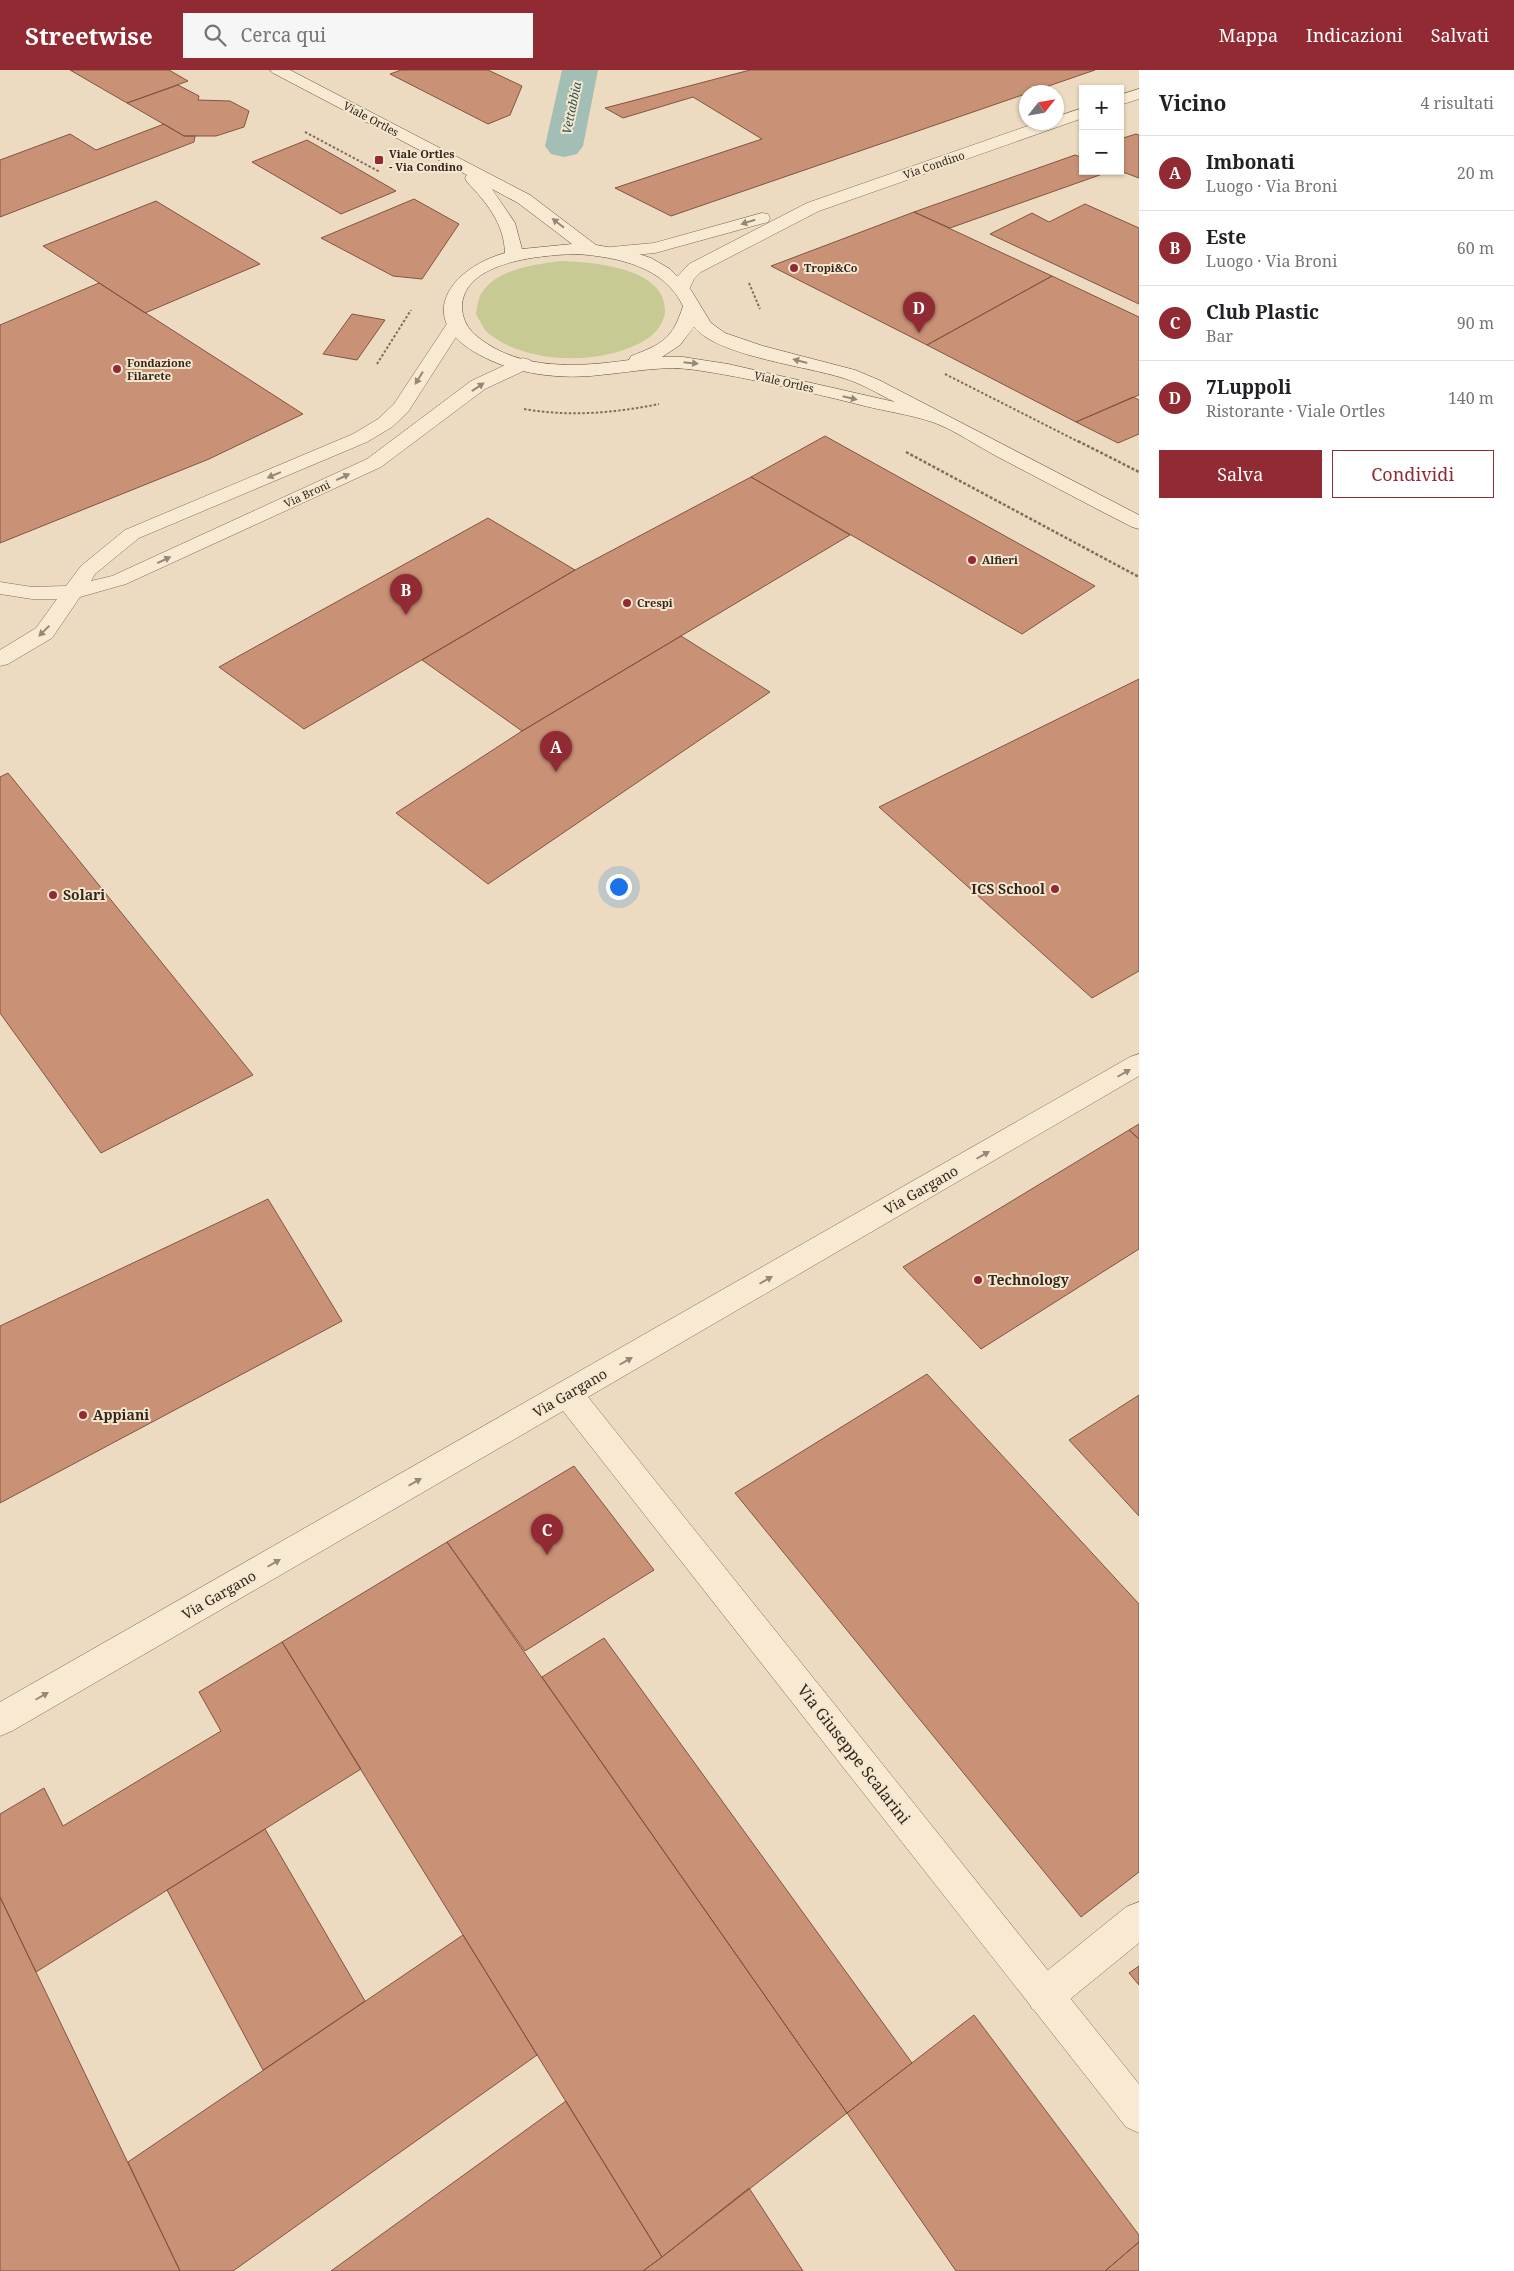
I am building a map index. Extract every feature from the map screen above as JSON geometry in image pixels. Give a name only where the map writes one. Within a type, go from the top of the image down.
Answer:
[{"type":"street","name":"Viale Ortles","points":[[278,70],[524,199],[590,249]]},
{"type":"street","points":[[1124,99],[1139,94]]},
{"type":"street","name":"Via Condino","points":[[1064,119],[1079,114]]},
{"type":"street","name":"Via Condino","points":[[611,252],[655,248],[764,217],[813,207],[1033,130]]},
{"type":"street","name":"Viale Ortles","points":[[464,168],[485,191],[510,227],[514,243],[514,256]]},
{"type":"street","name":"Via Condino","points":[[682,288],[686,277],[695,268],[813,207]]},
{"type":"street","name":"Viale Ortles","points":[[942,419],[746,373],[692,363],[662,362],[585,371],[540,368],[523,364],[480,348],[466,336],[456,323],[453,315],[454,298],[464,282],[480,269],[514,256],[547,249],[590,249],[611,252],[653,266],[674,280],[682,288],[699,324],[714,336],[750,348],[855,376],[942,419],[1139,523]]},
{"type":"street","name":"Viale Ortles","points":[[625,365],[659,350],[680,336],[691,317],[691,307]]},
{"type":"street","points":[[0,659],[44,633],[88,570],[132,534],[360,438],[385,422],[401,408],[456,323]]},
{"type":"street","name":"Via Broni","points":[[0,588],[32,593],[73,592],[120,580],[374,463],[478,386],[523,364]]},
{"type":"street","name":"Via Gargano","points":[[0,1720],[1139,1064]]},
{"type":"street","name":"Via Giuseppe Scalarini","points":[[568,1394],[1139,2114]]},
{"type":"street","points":[[1045,1996],[1139,1920]]},
{"type":"path","points":[[305,132],[380,172]]},
{"type":"path","points":[[746,278],[762,313]]},
{"type":"path","points":[[904,450],[1139,577]]},
{"type":"green space","points":[[560,261],[607,266],[641,276],[654,285],[662,297],[665,312],[659,327],[647,339],[630,348],[610,354],[566,358],[544,356],[523,351],[504,344],[486,331],[476,314],[480,296],[488,286],[496,279],[516,270]]},
{"type":"building","points":[[70,70],[169,70],[188,81],[127,103]]},
{"type":"building","points":[[401,70],[488,70],[522,86],[510,115],[488,124],[390,74]]},
{"type":"building","points":[[750,70],[1095,70],[1051,85],[1019,85],[1019,96],[671,216],[615,188],[762,139],[693,97],[623,118],[605,108]]},
{"type":"building","points":[[178,85],[199,96],[198,100],[230,101],[249,111],[244,127],[216,136],[184,136],[127,103]]},
{"type":"building","points":[[164,124],[184,136],[195,136],[194,142],[0,217],[0,160],[70,134],[96,150]]},
{"type":"building","points":[[1136,134],[1139,135],[1139,178],[1124,172],[1124,138]]},
{"type":"building","points":[[307,140],[396,191],[341,214],[252,162]]},
{"type":"building","points":[[1075,155],[1079,156],[1079,175],[1100,175],[950,228],[914,212]]},
{"type":"building","points":[[414,199],[459,224],[422,279],[393,276],[321,238]]},
{"type":"building","points":[[156,201],[260,264],[145,313],[43,246]]},
{"type":"building","points":[[1085,204],[1139,228],[1139,304],[990,234],[1032,213],[1049,222]]},
{"type":"building","points":[[914,212],[1052,276],[927,345],[771,266]]},
{"type":"building","points":[[1052,276],[1139,317],[1139,395],[1076,422],[927,345]]},
{"type":"building","name":"Fondazione Filarete","points":[[99,283],[303,414],[209,459],[0,543],[0,325]]},
{"type":"building","points":[[352,314],[385,320],[357,360],[323,354]]},
{"type":"building","points":[[1133,397],[1139,400],[1139,434],[1118,443],[1076,422]]},
{"type":"building","name":"Alfieri","points":[[825,436],[1095,586],[1022,634],[751,477]]},
{"type":"building","name":"Crespi","points":[[751,477],[850,535],[522,731],[422,660],[575,570]]},
{"type":"building","points":[[488,518],[575,570],[304,729],[219,667]]},
{"type":"building","points":[[681,636],[770,692],[488,884],[396,813],[522,731]]},
{"type":"building","name":"ICS School","points":[[1139,679],[1139,971],[1092,998],[879,807]]},
{"type":"building","name":"Solari","points":[[8,773],[253,1075],[101,1153],[0,1013],[0,777]]},
{"type":"building","points":[[1139,1124],[1139,1139],[1129,1130]]},
{"type":"building","points":[[1129,1130],[1139,1139],[1139,1249],[981,1349],[903,1267]]},
{"type":"building","name":"Appiani","points":[[268,1199],[342,1321],[0,1503],[0,1326]]},
{"type":"building","points":[[927,1374],[1139,1604],[1139,1872],[1081,1917],[735,1493]]},
{"type":"building","points":[[1139,1395],[1139,1516],[1069,1440]]},
{"type":"building","points":[[574,1466],[654,1570],[525,1651],[447,1542]]},
{"type":"building","points":[[447,1542],[847,2113],[662,2257],[282,1642]]},
{"type":"building","points":[[604,1638],[912,2063],[847,2113],[542,1677]]},
{"type":"building","points":[[282,1642],[361,1769],[36,1972],[0,1897],[0,1814],[44,1788],[63,1826],[221,1731],[199,1692]]},
{"type":"building","points":[[265,1829],[365,2001],[263,2070],[167,1890]]},
{"type":"building","points":[[0,1897],[36,1972],[180,2271],[0,2271]]},
{"type":"building","points":[[463,1935],[537,2055],[233,2271],[180,2271],[128,2162]]},
{"type":"building","points":[[1139,1966],[1139,1985],[1129,1973]]},
{"type":"building","points":[[974,2015],[1139,2235],[1139,2242],[1105,2271],[956,2271],[847,2113]]},
{"type":"building","points":[[566,2101],[662,2257],[643,2271],[331,2271]]},
{"type":"building","points":[[749,2188],[803,2271],[643,2271],[662,2257]]},
{"type":"building","points":[[1139,2242],[1139,2271],[1105,2271]]},
{"type":"waterway","name":"Vettabbia","points":[[564,146],[580,70]]},
{"type":"place","name":"Viale Ortles - Via Condino","points":[[379,160]]},
{"type":"place","name":"Tropi&Co","points":[[794,268]]},
{"type":"place","name":"7Luppoli","points":[[919,333]]},
{"type":"place","name":"Fondazione Filarete","points":[[117,369]]},
{"type":"place","name":"Alfieri","points":[[972,560]]},
{"type":"place","name":"Crespi","points":[[627,603]]},
{"type":"place","name":"Este","points":[[406,615]]},
{"type":"place","name":"Imbonati","points":[[556,772]]},
{"type":"place","name":"ICS School","points":[[1055,889]]},
{"type":"place","name":"Solari","points":[[53,895]]},
{"type":"place","name":"Technology","points":[[978,1280]]},
{"type":"place","name":"Appiani","points":[[83,1415]]},
{"type":"place","name":"Club Plastic","points":[[547,1555]]}]
